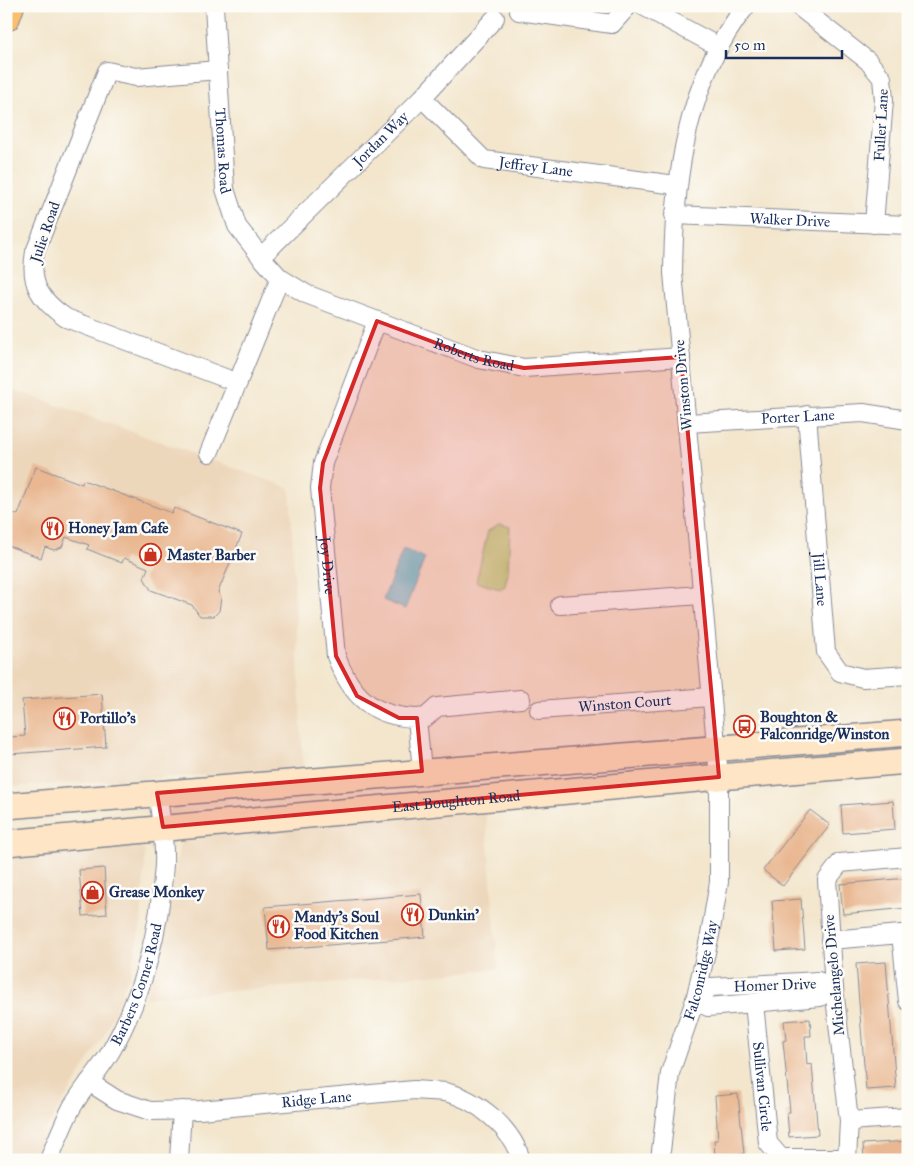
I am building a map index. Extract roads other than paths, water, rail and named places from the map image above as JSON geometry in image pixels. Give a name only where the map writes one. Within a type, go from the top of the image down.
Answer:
[{"type":"main road","points":[[6,17],[10,6]]},
{"type":"main road","points":[[6,806],[908,732]]},
{"type":"main road","name":"East Boughton Road","points":[[6,843],[162,827],[908,762]]},
{"type":"street","name":"Thomas Road","points":[[214,6],[225,189],[238,226],[261,257],[280,278]]},
{"type":"street","points":[[519,11],[612,24],[628,6]]},
{"type":"street","points":[[643,6],[719,47]]},
{"type":"street","name":"Winston Drive","points":[[719,777],[710,697],[673,273],[674,215],[676,185],[683,144],[706,77],[719,47],[746,6]]},
{"type":"street","name":"Fuller Lane","points":[[798,6],[868,60],[882,78],[884,100],[874,224]]},
{"type":"street","name":"Jordan Way","points":[[261,257],[422,98],[495,18]]},
{"type":"street","name":"Julie Road","points":[[218,70],[136,77],[107,71],[35,252],[32,269],[38,289],[48,305],[66,318],[238,383]]},
{"type":"street","name":"Jeffrey Lane","points":[[422,98],[484,160],[676,185]]},
{"type":"street","name":"Walker Drive","points":[[674,215],[908,225]]},
{"type":"street","points":[[209,453],[280,278]]},
{"type":"street","name":"Roberts Road","points":[[280,278],[306,294],[479,359],[524,368],[681,357]]},
{"type":"street","name":"Joy Drive","points":[[377,321],[324,462],[320,488],[336,656],[344,678],[357,696],[377,709],[399,718],[417,718]]},
{"type":"street","name":"Porter Lane","points":[[687,423],[863,413],[908,420]]},
{"type":"street","name":"Jill Lane","points":[[806,415],[826,652],[840,672],[863,678],[908,675]]},
{"type":"street","points":[[560,605],[701,595]]},
{"type":"street","name":"Winston Court","points":[[538,710],[710,697]]},
{"type":"street","points":[[422,771],[417,718],[426,717],[437,707],[521,699]]},
{"type":"street","name":"Falconridge Way","points":[[660,1160],[670,1073],[695,1000],[710,935],[719,882],[719,777]]},
{"type":"street","name":"Barbers Corner Road","points":[[50,1160],[72,1107],[110,1052],[126,1022],[150,954],[160,903],[164,863],[162,827],[157,793]]},
{"type":"street","name":"Michelangelo Drive","points":[[847,1159],[849,1121],[834,988],[826,880],[840,863],[908,857]]},
{"type":"street","points":[[830,940],[901,934],[908,1001]]},
{"type":"street","name":"Homer Drive","points":[[818,981],[834,988],[820,997],[708,1007],[695,1000],[711,986],[818,981]]},
{"type":"street","name":"Sullivan Circle","points":[[754,1003],[768,1143],[781,1158],[847,1159]]},
{"type":"street","name":"Ridge Lane","points":[[89,1082],[117,1100],[150,1111],[182,1110],[414,1090],[446,1092],[476,1104],[501,1125],[519,1152],[521,1160]]},
{"type":"street","points":[[179,1160],[182,1110]]},
{"type":"street","points":[[849,1121],[908,1117]]},
{"type":"water","points":[[403,549],[425,558],[405,609],[383,600]]},
{"type":"place","name":"Honey Jam Cafe","points":[[52,528]]},
{"type":"place","name":"Master Barber","points":[[151,555]]},
{"type":"place","name":"Portillo's","points":[[64,718]]},
{"type":"place","name":"Boughton & Falconridge/Winston","points":[[744,726]]},
{"type":"place","name":"Grease Monkey","points":[[93,892]]},
{"type":"place","name":"Dunkin'","points":[[412,915]]},
{"type":"place","name":"Mandy's Soul Food Kitchen","points":[[278,926]]}]
